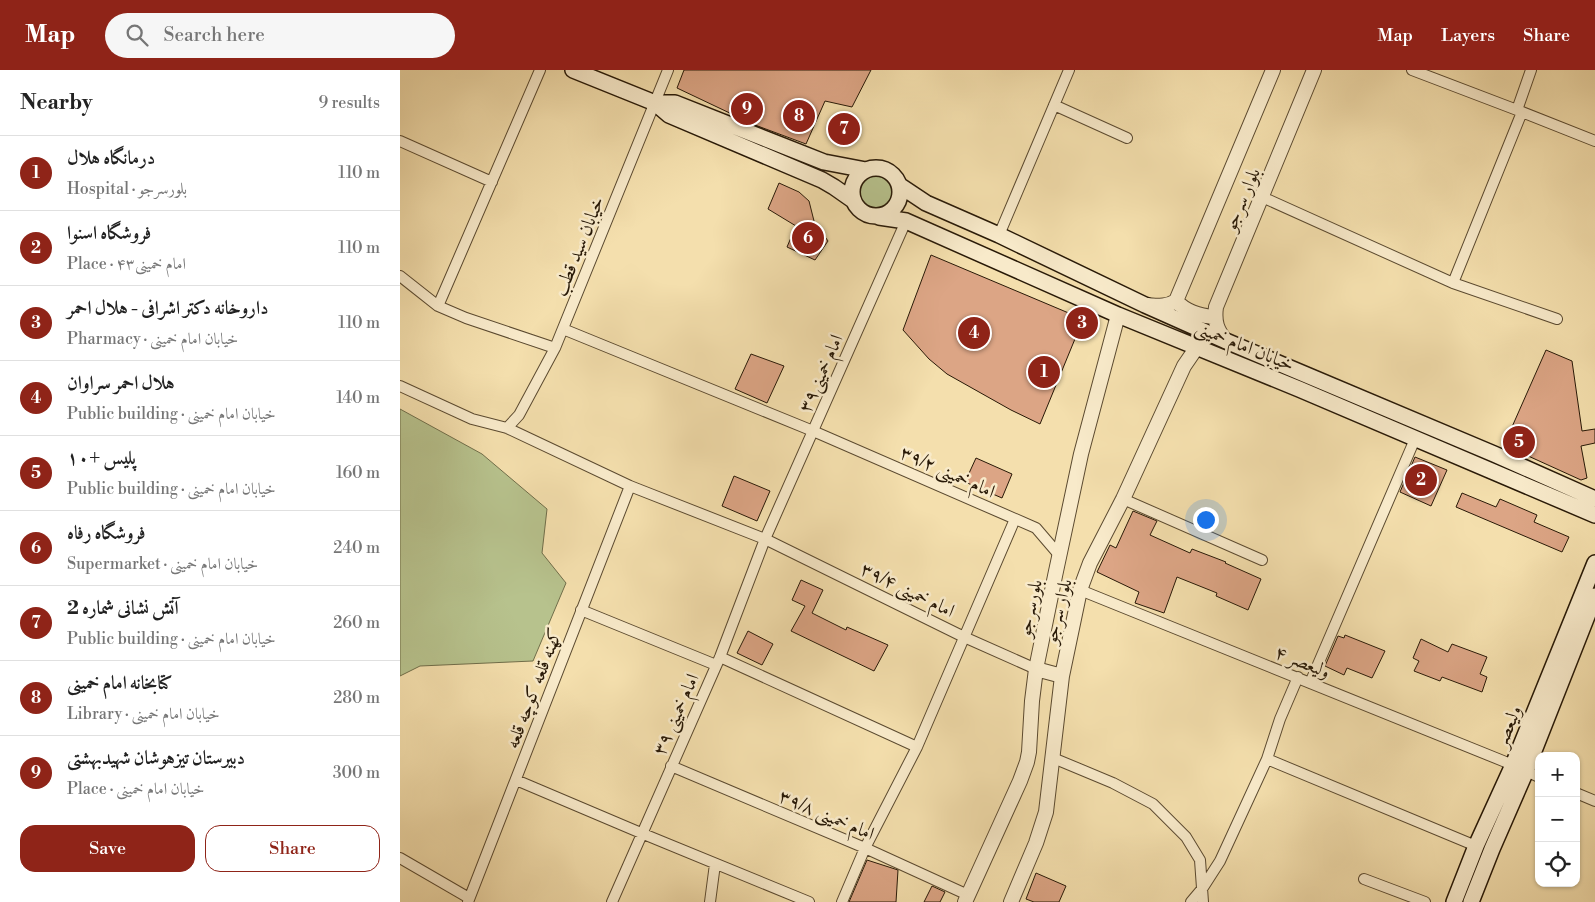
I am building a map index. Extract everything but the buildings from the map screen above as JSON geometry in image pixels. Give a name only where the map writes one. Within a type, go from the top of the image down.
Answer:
[{"type":"main road","points":[[573,70],[655,103],[668,115],[822,180],[854,201]]},
{"type":"main road","points":[[655,103],[675,103],[824,162],[866,170]]},
{"type":"main road","points":[[874,168],[887,171],[896,178],[899,185],[901,192],[897,206],[892,211],[879,217],[863,213],[857,208],[852,194],[852,187],[860,174],[866,170],[874,168]]},
{"type":"main road","name":"خیابان امام خمینی","points":[[899,185],[926,203],[999,235],[1145,305],[1595,499]]},
{"type":"main road","name":"خیابان امام خمینی","points":[[879,217],[906,221],[1118,315],[1595,515]]},
{"type":"main road","name":"ولیعصر","points":[[1454,902],[1476,846],[1526,771],[1595,563]]},
{"type":"main road","name":"ولیعصر","points":[[1471,902],[1526,771],[1595,596]]},
{"type":"street","points":[[438,306],[540,70]]},
{"type":"street","name":"خیابان سید قطب","points":[[507,428],[519,415],[555,348],[668,70]]},
{"type":"street","points":[[999,235],[1068,70]]},
{"type":"street","name":"بلوار سرجو","points":[[1176,300],[1273,70]]},
{"type":"street","name":"بلوار سرجو","points":[[1214,317],[1221,292],[1314,70]]},
{"type":"street","points":[[1412,70],[1595,142]]},
{"type":"street","points":[[1453,284],[1519,111],[1532,70]]},
{"type":"street","points":[[1054,106],[1127,138]]},
{"type":"street","points":[[400,141],[492,182]]},
{"type":"street","points":[[1262,197],[1453,284],[1557,319]]},
{"type":"street","name":"امام خمینی۳۹","points":[[765,539],[906,221]]},
{"type":"street","points":[[400,276],[438,306],[466,318],[555,348]]},
{"type":"street","points":[[1145,305],[1169,305],[1176,300],[1182,308],[1204,316],[1214,317],[1216,328],[1226,341]]},
{"type":"street","name":"بلورسرجو","points":[[967,898],[1027,762],[1036,669],[1081,454],[1118,315]]},
{"type":"street","name":"امام خمینی ۳۹/۲","points":[[563,329],[813,431],[1036,528],[1060,556]]},
{"type":"street","name":"بلوار سرجو","points":[[1011,902],[1036,843],[1046,812],[1062,676],[1080,590],[1090,563],[1184,366],[1197,347]]},
{"type":"street","name":"امام خمینی ۳۹/۴","points":[[400,386],[472,419],[507,428],[630,486],[765,539],[964,637],[1036,669]]},
{"type":"street","points":[[1310,682],[1415,439]]},
{"type":"street","name":"کهنه قلعه کوچه قلعه","points":[[468,900],[630,486]]},
{"type":"street","points":[[1122,499],[1262,560]]},
{"type":"street","points":[[842,902],[865,848],[917,747],[1015,519]]},
{"type":"street","name":"امام خمینی ۳۹","points":[[612,902],[718,661],[765,539]]},
{"type":"street","name":"ولیعصر ۴","points":[[1080,590],[1526,771]]},
{"type":"street","points":[[581,610],[718,661],[917,747]]},
{"type":"street","points":[[1036,669],[1062,676]]},
{"type":"street","points":[[1191,902],[1220,861],[1267,759],[1280,718],[1298,677]]},
{"type":"street","points":[[1029,752],[1052,758],[1113,783],[1154,804],[1186,837],[1200,860],[1202,902]]},
{"type":"street","points":[[1267,759],[1476,846]]},
{"type":"street","name":"امام خمینی ۳۹/۸","points":[[671,766],[865,848],[967,898]]},
{"type":"street","points":[[516,780],[809,902]]},
{"type":"street","points":[[1580,795],[1595,801]]},
{"type":"street","points":[[400,858],[468,900]]},
{"type":"street","points":[[710,902],[715,864]]},
{"type":"street","points":[[1364,878],[1425,902]]},
{"type":"green space","points":[[876,175],[888,180],[893,192],[888,204],[876,209],[864,204],[859,192],[864,180]]},
{"type":"green space","points":[[400,409],[482,454],[547,509],[542,553],[566,583],[533,661],[420,666],[400,676]]},
{"type":"place","name":"دبیرستان تیزهوشان شهیدبهشتی","points":[[747,109]]},
{"type":"place","name":"کتابخانه امام خمینی","points":[[799,116]]},
{"type":"place","name":"آتش نشانی شماره 2","points":[[844,129]]},
{"type":"place","name":"فروشگاه رفاه","points":[[808,238]]},
{"type":"place","name":"داروخانه دکتر اشرافی - هلال احمر","points":[[1082,323]]},
{"type":"place","name":"هلال احمر سراوان","points":[[974,333]]},
{"type":"place","name":"درمانگاه هلال","points":[[1044,372]]},
{"type":"place","name":"پلیس +۱۰","points":[[1519,442]]},
{"type":"place","name":"فروشگاه اسنوا","points":[[1421,480]]}]
